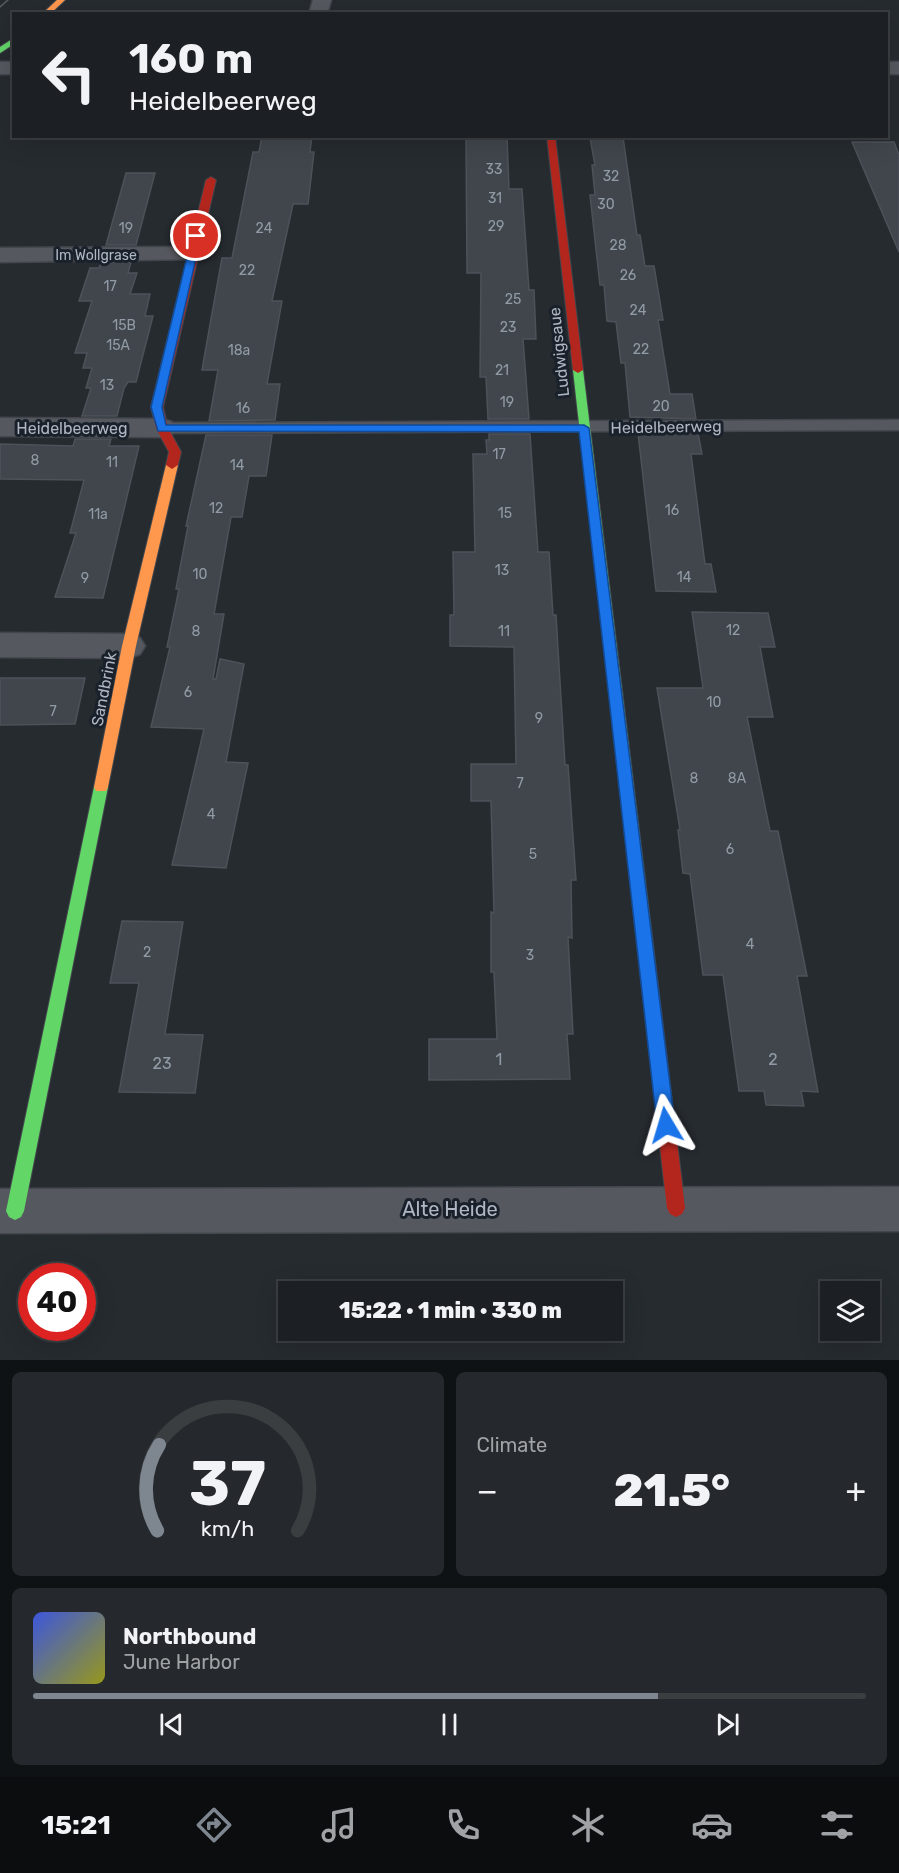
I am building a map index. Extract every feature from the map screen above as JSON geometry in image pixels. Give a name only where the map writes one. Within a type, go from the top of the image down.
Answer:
[{"type":"street","points":[[47,12],[61,0]]},
{"type":"street","points":[[0,51],[12,42]]},
{"type":"street","name":"Ludwigsaue","points":[[551,138],[676,1208]]},
{"type":"street","name":"Sandbrink","points":[[8,1211],[129,646],[175,452],[162,428],[156,407],[211,180]]},
{"type":"street","name":"Im Wollgrase","points":[[0,255],[192,254]]},
{"type":"street","name":"Heidelbeerweg","points":[[0,427],[162,428]]},
{"type":"street","points":[[0,645],[129,646]]},
{"type":"street","name":"Alte Heide","points":[[8,1211],[899,1209]]},
{"type":"lane","name":"Heidelbeerweg","points":[[162,428],[899,425]]},
{"type":"building","points":[[262,138],[312,138],[310,152],[314,152],[308,204],[293,204],[272,301],[282,301],[267,384],[280,384],[275,420],[209,421],[218,370],[202,370],[222,258],[232,258],[253,152],[259,152]]},
{"type":"building","points":[[466,138],[507,138],[509,189],[522,189],[529,290],[534,290],[536,339],[523,339],[529,419],[488,419],[486,377],[480,377],[481,273],[467,273]]},
{"type":"building","points":[[590,138],[623,138],[637,235],[640,235],[645,266],[654,266],[663,320],[658,320],[670,394],[692,394],[696,419],[630,417],[625,363],[621,363],[616,322],[607,321],[604,285],[600,285],[590,195],[595,195],[592,165],[595,165]]},
{"type":"building","points":[[852,142],[894,142],[899,155],[899,252]]},
{"type":"building","points":[[126,173],[155,173],[136,245],[106,245]]},
{"type":"building","points":[[131,262],[128,273],[137,273],[130,294],[150,294],[145,316],[153,316],[136,382],[128,382],[124,388],[117,416],[82,416],[91,388],[86,388],[92,368],[83,368],[87,353],[75,353],[92,301],[79,301],[90,268],[99,268],[101,263]]},
{"type":"building","points":[[638,433],[698,433],[702,454],[691,454],[705,564],[711,564],[716,592],[656,591]]},
{"type":"building","points":[[489,434],[530,434],[538,552],[549,552],[553,615],[556,615],[565,765],[568,765],[576,880],[571,880],[572,938],[568,937],[573,1034],[567,1034],[570,1079],[429,1080],[429,1039],[497,1039],[494,972],[491,972],[491,912],[494,913],[491,801],[471,801],[471,764],[516,764],[514,647],[450,646],[450,615],[454,615],[453,552],[475,552],[473,454],[487,454],[486,440],[489,440]]},
{"type":"building","points":[[206,435],[272,435],[266,476],[249,476],[242,517],[231,517],[214,614],[224,614],[213,679],[216,679],[220,659],[244,664],[226,762],[248,763],[226,868],[172,865],[204,729],[151,727],[170,647],[167,647],[179,589],[176,589],[188,526],[186,526]]},
{"type":"building","points":[[75,439],[111,439],[109,446],[139,446],[103,598],[55,597],[76,533],[70,533],[84,480],[0,479],[0,444],[73,446]]},
{"type":"building","points":[[692,612],[768,613],[775,647],[760,647],[773,717],[747,717],[770,831],[778,831],[807,976],[797,976],[818,1092],[801,1091],[804,1106],[766,1105],[764,1091],[739,1091],[723,975],[703,975],[690,874],[683,873],[678,830],[680,830],[657,688],[703,688]]},
{"type":"building","points":[[0,678],[85,678],[75,724],[0,725]]},
{"type":"building","points":[[122,921],[183,922],[165,1034],[203,1035],[195,1093],[119,1092],[139,983],[110,983]]},
{"type":"tram line","points":[[0,7],[8,0]]},
{"type":"traffic: fast","points":[[0,51],[12,42]]},
{"type":"traffic: fast","points":[[578,370],[646,953]]},
{"type":"traffic: fast","points":[[15,1211],[101,787]]},
{"type":"traffic: slow","points":[[47,12],[61,0]]},
{"type":"traffic: slow","points":[[101,787],[129,646],[172,465]]},
{"type":"traffic: jam","points":[[551,138],[578,370]]},
{"type":"traffic: jam","points":[[172,465],[175,452],[162,428],[157,407],[211,180]]},
{"type":"traffic: jam","points":[[646,953],[676,1208]]},
{"type":"route","points":[[196,236],[156,407],[162,428],[584,428],[666,1125]]}]
